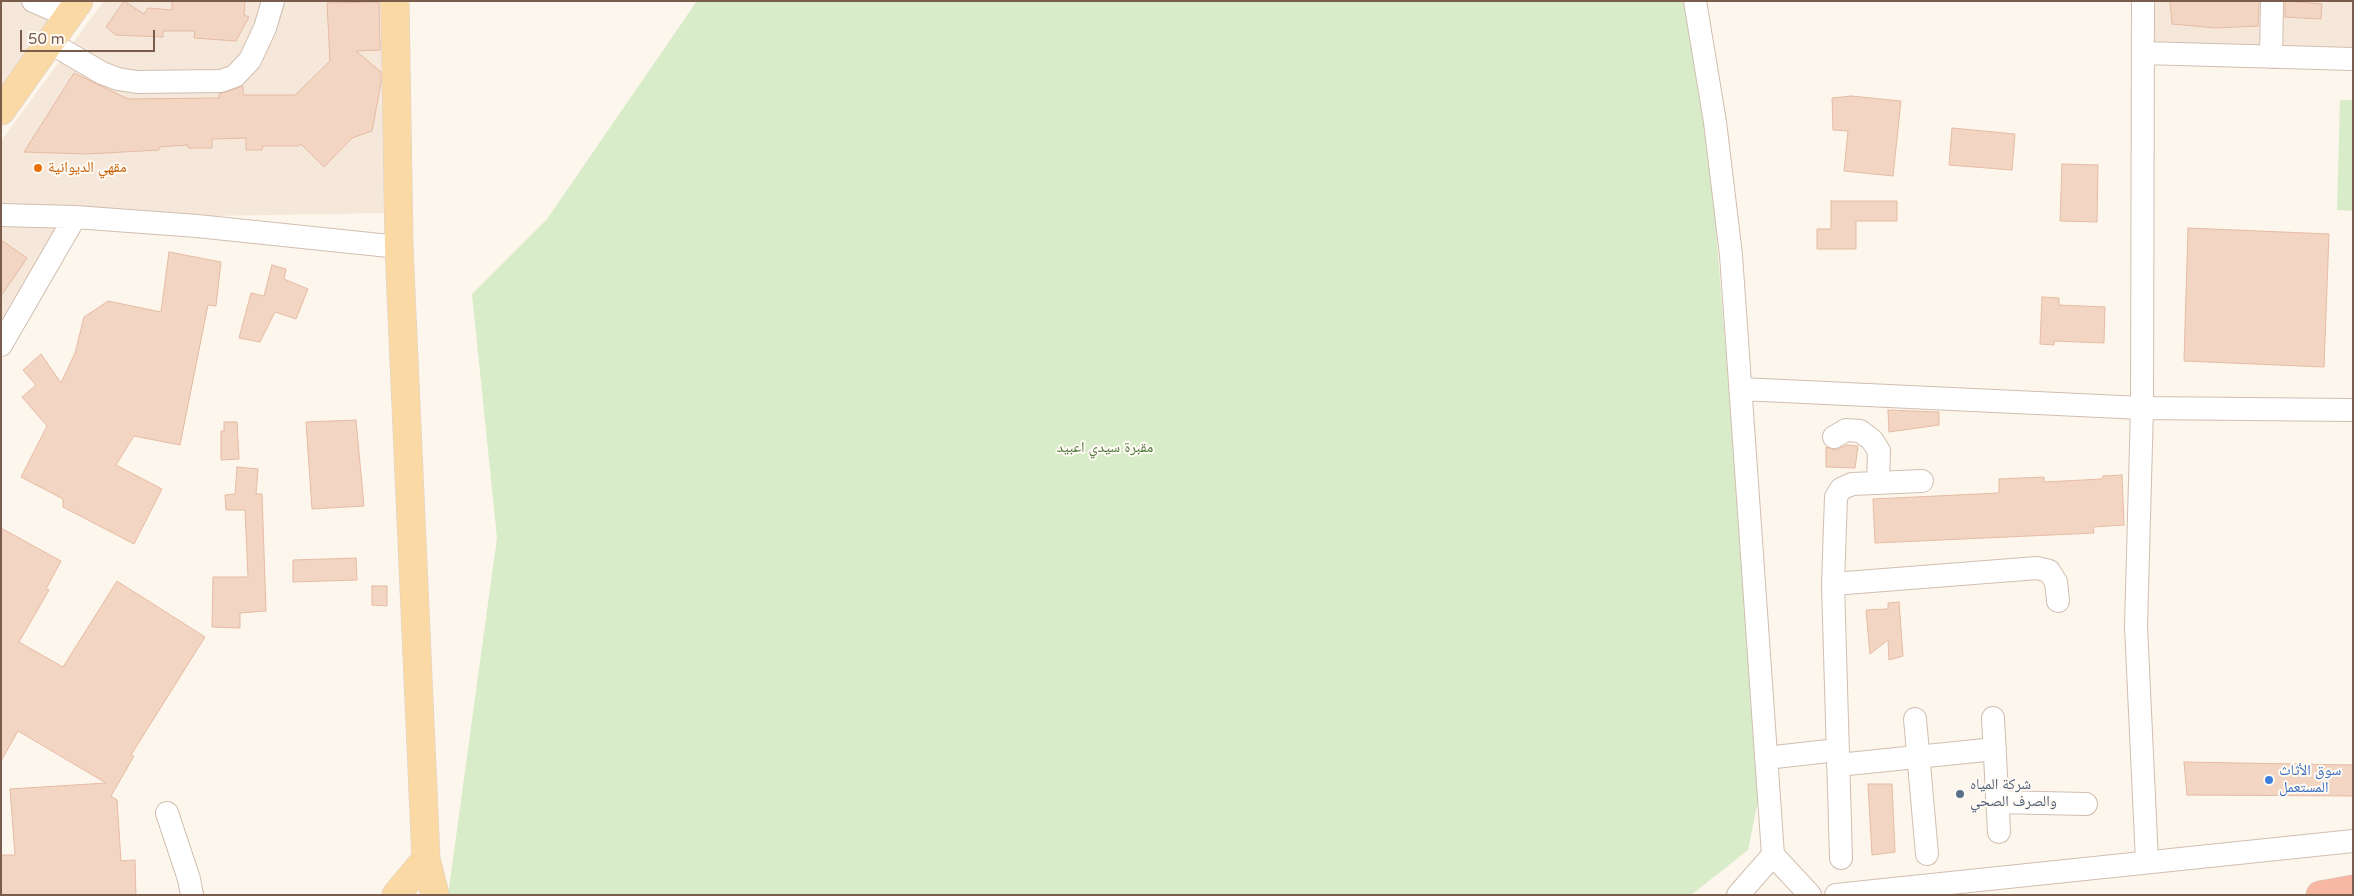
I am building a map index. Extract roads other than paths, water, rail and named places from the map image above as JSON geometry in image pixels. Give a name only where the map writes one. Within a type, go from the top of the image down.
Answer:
[{"type":"highway","points":[[2320,895],[2353,889]]},
{"type":"main road","points":[[395,1],[399,247],[426,859],[435,895]]},
{"type":"main road","points":[[1,111],[73,9]]},
{"type":"main road","points":[[396,895],[426,859]]},
{"type":"street","points":[[33,1],[73,9]]},
{"type":"street","points":[[49,42],[102,73],[118,79],[137,82],[221,81],[235,76],[250,60],[265,28],[273,1]]},
{"type":"street","points":[[1695,1],[1724,189],[1741,389],[1773,855],[1810,895]]},
{"type":"street","points":[[2144,1],[2142,53],[2142,408],[2136,626],[2147,862]]},
{"type":"street","points":[[2271,57],[2272,1]]},
{"type":"street","points":[[2142,53],[2353,58]]},
{"type":"street","points":[[1,215],[75,217],[197,226],[399,247]]},
{"type":"street","points":[[1,345],[75,217]]},
{"type":"street","points":[[1741,389],[2142,408],[2353,410]]},
{"type":"street","points":[[1834,437],[1846,430],[1860,431],[1872,440],[1879,451],[1878,483]]},
{"type":"street","points":[[1841,858],[1833,584],[1836,497],[1840,489],[1852,484],[1922,481]]},
{"type":"street","points":[[1833,584],[2037,568],[2049,571],[2056,582],[2058,600]]},
{"type":"street","points":[[1993,718],[1999,832]]},
{"type":"street","points":[[1915,720],[1927,854]]},
{"type":"street","points":[[1766,758],[1917,757],[1995,749]]},
{"type":"street","points":[[1997,802],[2086,804]]},
{"type":"street","points":[[167,813],[189,879],[192,895]]},
{"type":"street","points":[[1836,895],[2353,841]]},
{"type":"street","points":[[1738,895],[1773,855]]},
{"type":"place","name":"مقهي الديوانية","points":[[38,168]]},
{"type":"place","name":"سوق الأثاث المستعمل","points":[[2269,780]]},
{"type":"place","name":"شركة المياه والصرف الصحي","points":[[1960,794]]},
{"type":"park label","name":"مقبرة سيدي اعبيد","points":[[1105,448]]}]
